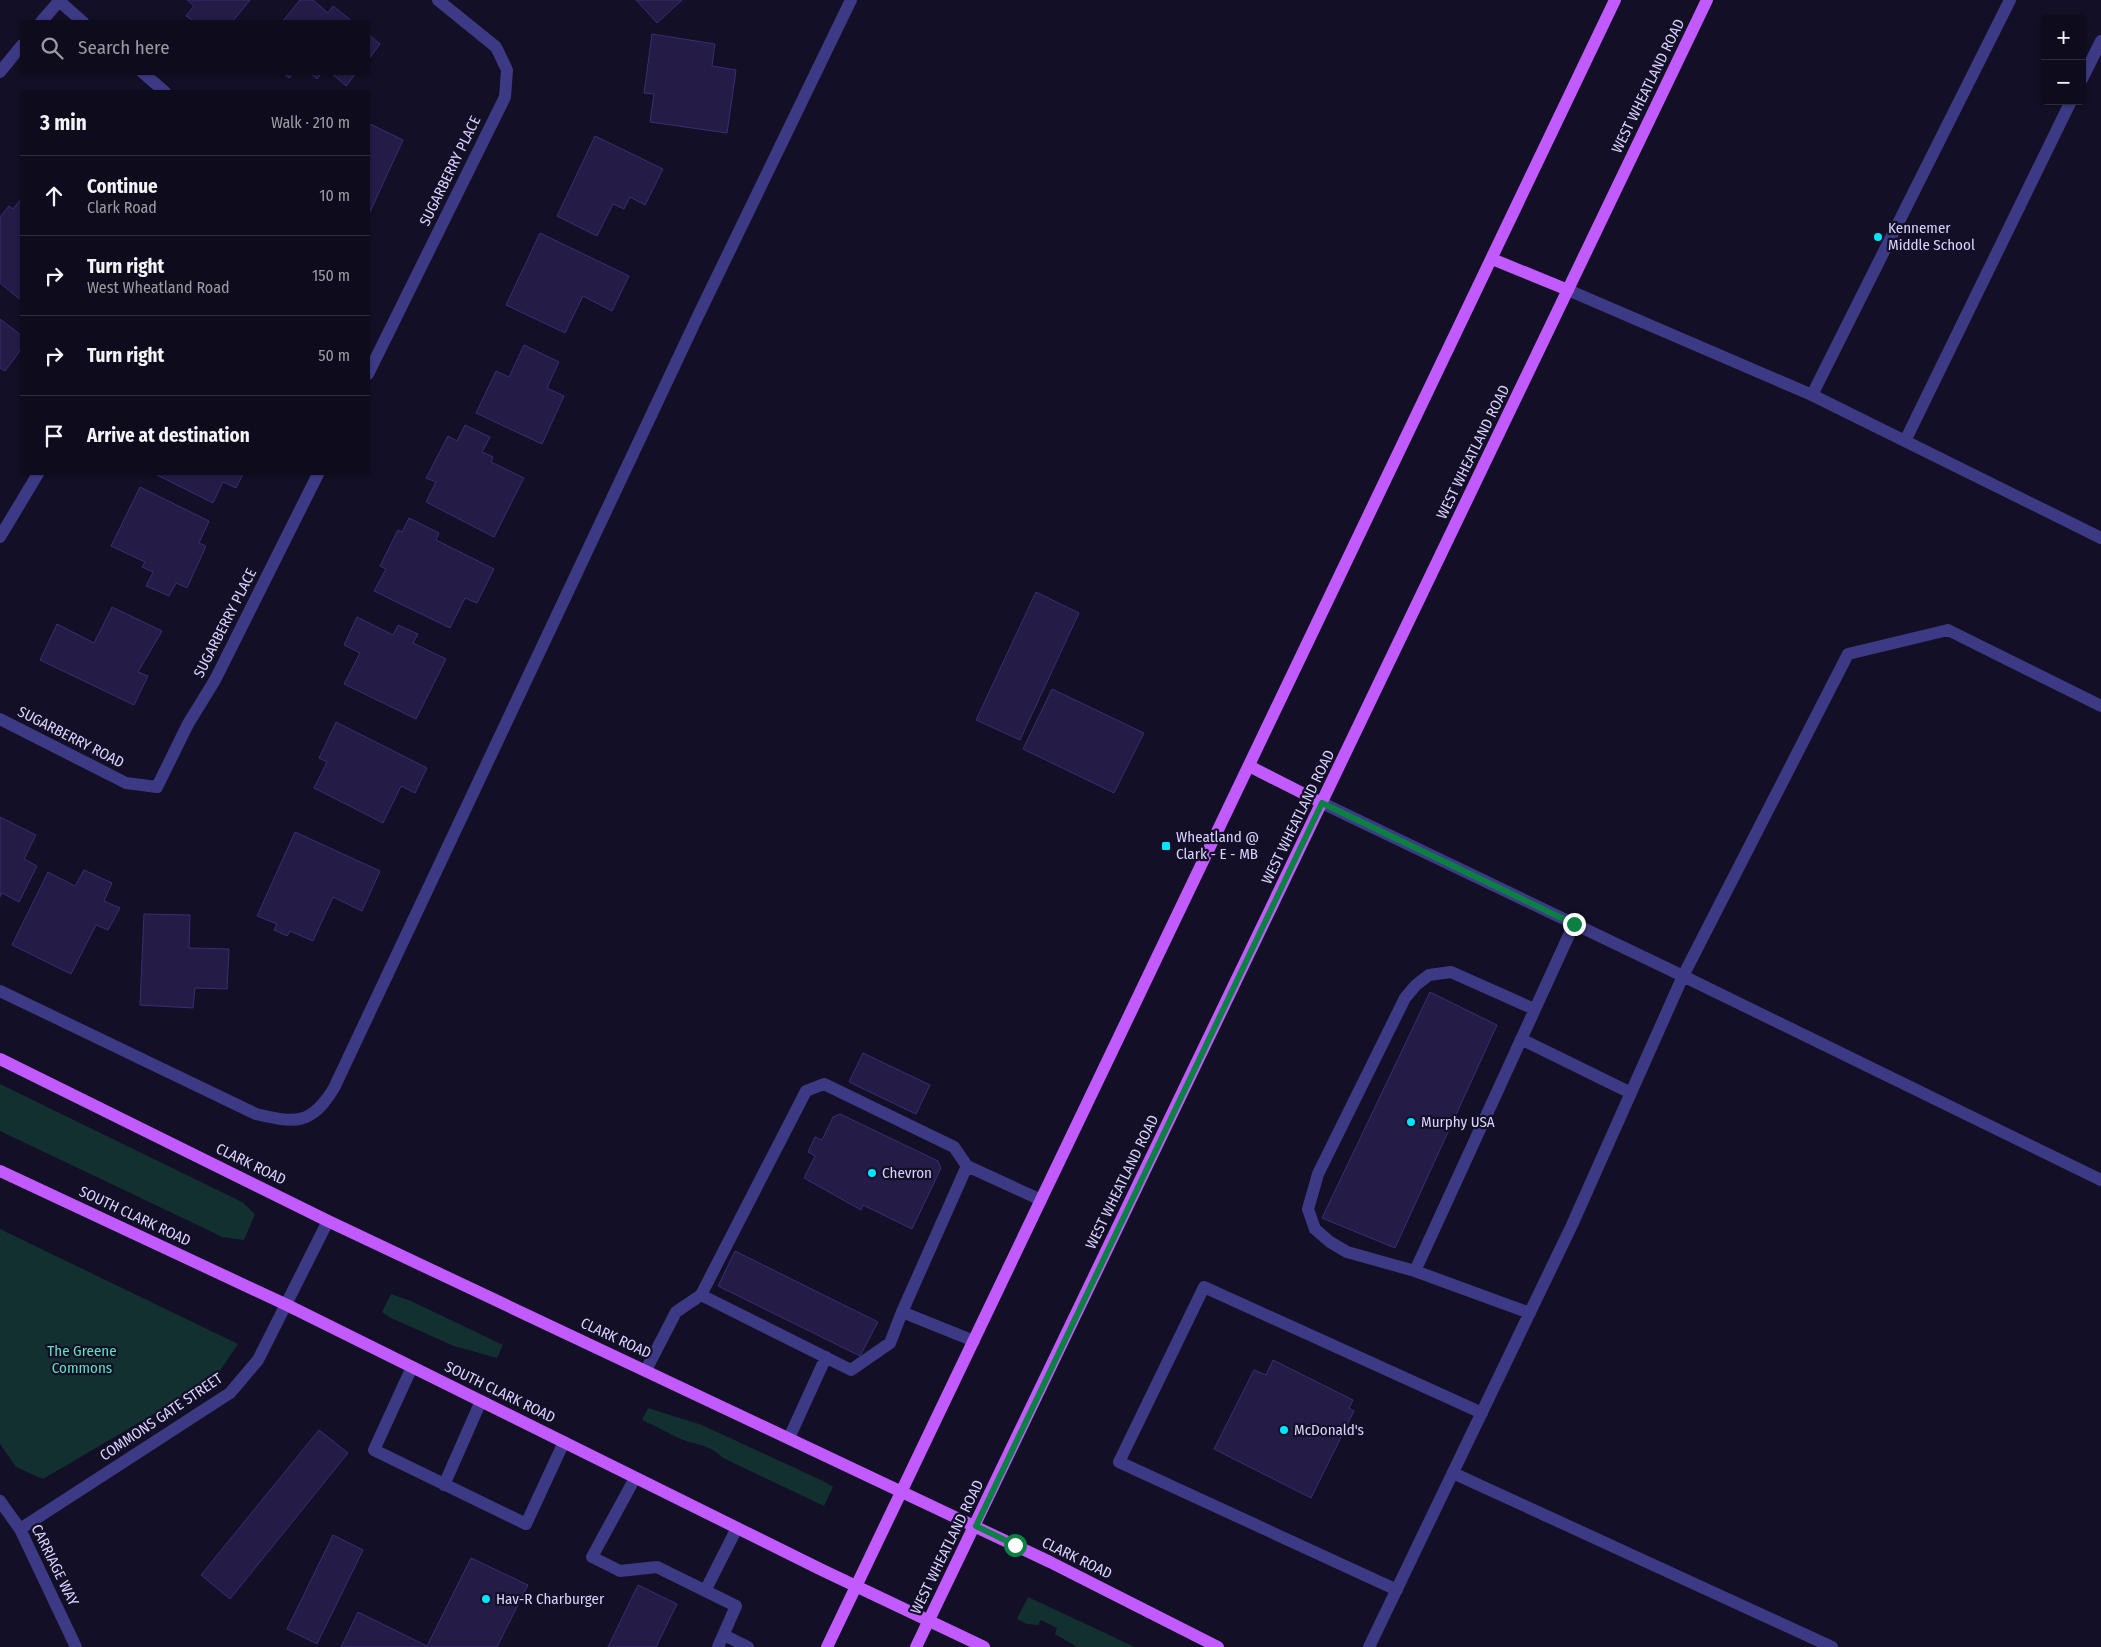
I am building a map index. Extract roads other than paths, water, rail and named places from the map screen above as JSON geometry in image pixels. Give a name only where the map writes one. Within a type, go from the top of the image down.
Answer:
[{"type":"main road","points":[[827,1647],[1615,0]]},
{"type":"main road","name":"WEST WHEATLAND ROAD","points":[[916,1647],[976,1526],[1707,0]]},
{"type":"main road","points":[[1492,259],[1568,290]]},
{"type":"main road","points":[[1249,766],[1322,803]]},
{"type":"main road","name":"CLARK ROAD","points":[[0,1059],[328,1221],[976,1526],[1218,1647]]},
{"type":"main road","name":"SOUTH CLARK ROAD","points":[[0,1171],[287,1305],[928,1622],[984,1647]]},
{"type":"street","name":"SUGARBERRY PLACE","points":[[370,370],[505,97],[507,70],[496,47],[438,0]]},
{"type":"street","points":[[0,991],[256,1114],[281,1120],[302,1120],[323,1106],[346,1062],[696,318],[851,0]]},
{"type":"street","points":[[1812,395],[2010,0]]},
{"type":"street","points":[[43,20],[59,1],[81,20]]},
{"type":"street","points":[[2086,71],[2101,41]]},
{"type":"street","points":[[0,72],[20,47]]},
{"type":"street","points":[[145,75],[163,90]]},
{"type":"street","points":[[1905,440],[2070,105]]},
{"type":"street","points":[[1568,290],[1812,395],[2101,538]]},
{"type":"street","points":[[0,537],[37,475]]},
{"type":"street","name":"SUGARBERRY PLACE","points":[[157,787],[188,724],[216,680],[318,475]]},
{"type":"street","points":[[1369,1647],[1530,1313],[1683,976],[1848,654],[1948,630],[2101,706]]},
{"type":"street","name":"SUGARBERRY ROAD","points":[[0,719],[126,783],[157,787]]},
{"type":"street","points":[[1322,803],[1683,976],[2101,1180]]},
{"type":"street","points":[[1415,1271],[1574,924]]},
{"type":"street","points":[[1530,1313],[1415,1271],[1347,1252],[1330,1242],[1315,1228],[1308,1209],[1318,1174],[1405,998],[1416,985],[1429,975],[1451,972],[1534,1009]]},
{"type":"street","points":[[1521,1039],[1631,1093]]},
{"type":"street","points":[[646,1370],[676,1312],[702,1294],[806,1091],[824,1084],[954,1147],[967,1166],[1041,1200]]},
{"type":"street","points":[[702,1294],[851,1370],[890,1343],[967,1166]]},
{"type":"street","name":"COMMONS GATE STREET","points":[[20,1529],[230,1393],[258,1360],[328,1221]]},
{"type":"street","points":[[1397,1590],[1119,1462],[1204,1287],[1482,1413]]},
{"type":"street","points":[[902,1312],[974,1342]]},
{"type":"street","points":[[789,1438],[826,1358]]},
{"type":"street","points":[[412,1367],[374,1450],[444,1485],[526,1524],[564,1442]]},
{"type":"street","points":[[444,1485],[481,1401]]},
{"type":"street","points":[[1453,1473],[1832,1647]]},
{"type":"street","points":[[635,1478],[592,1557],[620,1571],[657,1567],[736,1606],[718,1647]]},
{"type":"street","name":"CARRIAGE WAY","points":[[0,1501],[20,1529],[76,1647]]},
{"type":"street","points":[[705,1591],[737,1528]]},
{"type":"street","points":[[724,1635],[748,1647]]},
{"type":"place","name":"Kennemer Middle School","points":[[1878,237]]},
{"type":"place","name":"Wheatland @ Clark - E - MB","points":[[1166,846]]},
{"type":"place","name":"Murphy USA","points":[[1411,1122]]},
{"type":"place","name":"Chevron","points":[[872,1173]]},
{"type":"place","name":"McDonald's","points":[[1284,1430]]},
{"type":"place","name":"Hav-R Charburger","points":[[486,1599]]},
{"type":"park label","name":"The Greene Commons","points":[[82,1360]]}]
